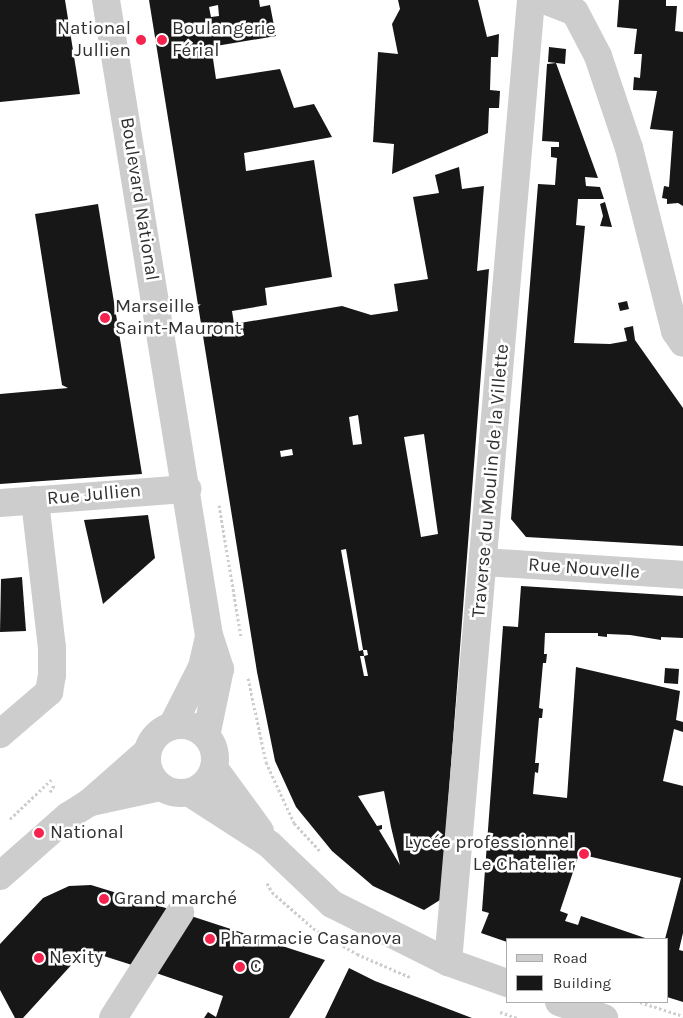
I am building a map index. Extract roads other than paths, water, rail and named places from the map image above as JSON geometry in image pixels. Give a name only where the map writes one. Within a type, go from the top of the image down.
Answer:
[{"type":"street","name":"Boulevard National","points":[[106,0],[187,489],[209,635],[220,669],[206,736]]},
{"type":"street","name":"Traverse du Moulin de la Villette","points":[[448,962],[531,0]]},
{"type":"street","points":[[544,0],[576,12],[598,56],[629,148],[675,331],[683,344]]},
{"type":"street","name":"Rue Jullien","points":[[0,503],[187,489]]},
{"type":"street","points":[[0,734],[49,692],[52,675],[52,648],[35,500]]},
{"type":"street","name":"Rue Nouvelle","points":[[484,562],[683,575]]},
{"type":"street","name":"Boulevard National","points":[[90,802],[148,752],[152,740],[172,726],[202,667],[209,635]]},
{"type":"street","points":[[0,876],[68,816],[90,802],[160,787],[180,794],[190,793],[210,779],[216,756],[206,736],[196,729],[172,726]]},
{"type":"street","points":[[148,752],[147,765],[160,787]]},
{"type":"street","points":[[214,768],[270,844],[332,904],[448,962],[506,983]]},
{"type":"street","points":[[190,793],[270,844]]},
{"type":"street","points":[[113,1018],[180,913]]},
{"type":"street","points":[[562,1003],[604,1018]]},
{"type":"place","name":"National Jullien","points":[[141,40]]},
{"type":"place","name":"Boulangerie Férial","points":[[162,40]]},
{"type":"place","name":"Marseille Saint-Mauront","points":[[105,318]]},
{"type":"place","name":"National","points":[[39,833]]},
{"type":"place","name":"Lycée professionnel Le Chatelier","points":[[584,854]]},
{"type":"place","name":"Grand marché","points":[[104,899]]},
{"type":"place","name":"Pharmacie Casanova","points":[[210,939]]},
{"type":"place","name":"Nexity","points":[[39,958]]},
{"type":"place","name":"C","points":[[240,967]]}]
